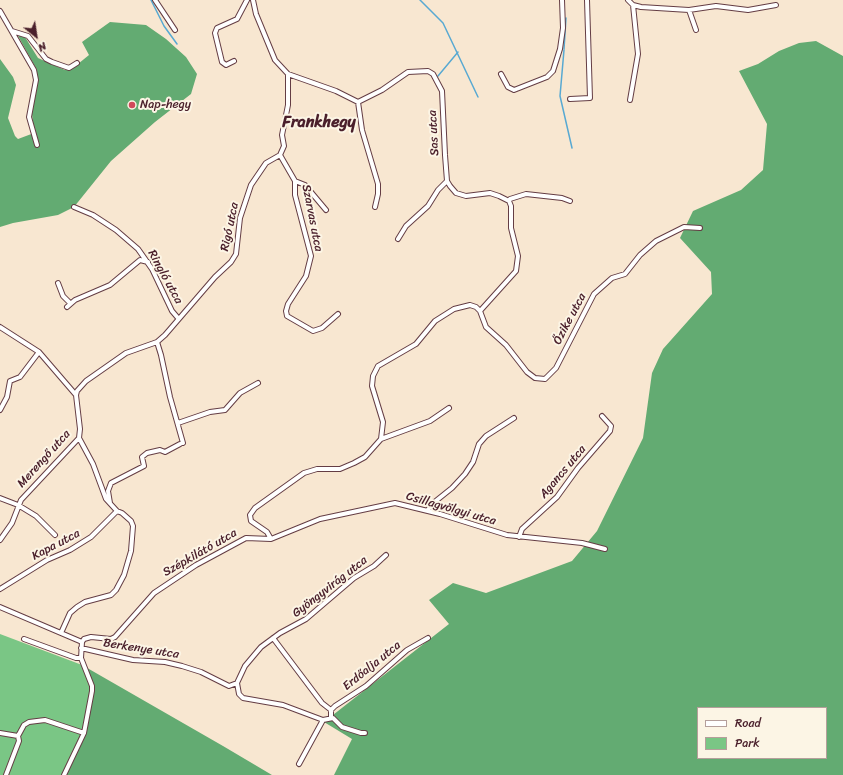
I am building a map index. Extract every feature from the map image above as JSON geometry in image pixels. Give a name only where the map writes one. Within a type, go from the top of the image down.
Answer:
[{"type":"street","points":[[155,0],[175,30]]},
{"type":"street","points":[[234,61],[226,65],[222,62],[215,33],[217,28],[237,19],[247,0]]},
{"type":"street","points":[[253,0],[256,14],[275,60],[288,74],[336,91],[358,102],[362,130],[378,184],[378,194],[375,207]]},
{"type":"street","points":[[501,74],[511,90],[534,84],[547,77],[553,71],[560,49],[563,28],[562,0]]},
{"type":"street","points":[[570,99],[590,98],[587,0]]},
{"type":"street","points":[[628,0],[633,5],[641,7],[689,10],[716,6],[748,10],[776,5]]},
{"type":"street","points":[[630,100],[632,81],[638,59],[633,5]]},
{"type":"street","points":[[689,10],[696,30]]},
{"type":"street","points":[[0,11],[34,70],[36,80],[29,117],[37,145]]},
{"type":"street","points":[[12,31],[28,36],[46,59],[52,62],[69,68],[77,63]]},
{"type":"street","name":"Sas utca","points":[[358,102],[382,90],[408,72],[428,71],[433,74],[442,91],[447,181]]},
{"type":"street","points":[[280,155],[284,146],[282,135],[288,105],[288,74]]},
{"type":"street","name":"Szarvas utca","points":[[280,155],[295,181],[295,195],[311,256],[306,276],[288,304],[286,311],[287,316],[313,331],[322,328],[338,314]]},
{"type":"street","name":"Rigó utca","points":[[178,318],[226,267],[236,254],[240,218],[251,184],[266,163],[280,155]]},
{"type":"street","points":[[295,181],[305,185],[326,210]]},
{"type":"street","points":[[381,439],[383,422],[372,386],[372,376],[378,366],[416,344],[435,321],[454,309],[470,305],[476,307],[480,311],[516,271],[518,264],[518,256],[512,233],[512,212],[509,201],[490,193],[463,196],[453,190],[447,181],[438,190],[428,206],[406,226],[398,239]]},
{"type":"street","points":[[509,201],[510,199],[526,194],[562,198],[570,202]]},
{"type":"street","name":"Ringló utca","points":[[74,207],[93,215],[125,236],[148,262],[170,306],[178,318]]},
{"type":"street","name":"Őzike utca","points":[[480,311],[486,327],[506,345],[528,372],[535,378],[545,379],[556,368],[594,294],[612,278],[625,274],[640,255],[654,242],[684,227],[700,228]]},
{"type":"street","points":[[67,307],[70,303],[110,285],[140,260],[148,262]]},
{"type":"street","points":[[58,283],[63,296],[70,303]]},
{"type":"street","points":[[0,327],[39,352],[76,395],[86,381],[126,353],[157,342],[165,335],[178,318]]},
{"type":"street","points":[[110,503],[108,491],[111,484],[144,466],[142,457],[147,453],[160,450],[165,452],[181,443],[178,422],[170,397],[162,355],[157,342]]},
{"type":"street","points":[[0,410],[7,397],[10,381],[20,377],[39,352]]},
{"type":"street","points":[[178,422],[210,412],[226,410],[240,393],[258,383]]},
{"type":"street","name":"Merengő utca","points":[[0,540],[12,523],[18,505],[78,438],[80,429],[76,395]]},
{"type":"street","points":[[271,539],[267,532],[251,521],[250,515],[254,508],[304,473],[317,469],[340,469],[354,463],[365,456],[381,439],[430,421],[449,408]]},
{"type":"street","name":"Agancs utca","points":[[519,537],[522,529],[557,497],[578,468],[610,431],[611,426],[602,416]]},
{"type":"street","points":[[428,510],[432,503],[452,488],[465,474],[473,462],[479,444],[486,436],[514,418]]},
{"type":"street","points":[[61,633],[70,613],[76,607],[85,602],[114,593],[121,584],[129,563],[133,526],[127,516],[117,511],[102,491],[93,464],[78,438]]},
{"type":"street","points":[[0,498],[18,505],[36,516],[55,535]]},
{"type":"street","name":"Csillagvölgyi utca","points":[[271,539],[314,521],[385,504],[399,504],[428,510],[498,533],[519,537],[582,543],[605,549]]},
{"type":"street","name":"Kapa utca","points":[[0,589],[47,560],[70,550],[91,538],[117,511]]},
{"type":"street","name":"Szépkilátó utca","points":[[82,642],[87,637],[111,639],[115,637],[123,630],[154,592],[196,565],[246,538],[271,539]]},
{"type":"street","name":"Gyöngyvirág utca","points":[[237,683],[245,666],[261,647],[273,638],[306,619],[354,578],[374,566],[386,555]]},
{"type":"street","points":[[0,607],[82,642],[82,665],[92,686],[84,733],[64,775]]},
{"type":"street","points":[[273,638],[322,703],[331,710],[331,718]]},
{"type":"street","name":"Erdőalja utca","points":[[331,710],[366,686],[407,650],[428,638]]},
{"type":"street","points":[[24,639],[76,658],[81,658]]},
{"type":"street","name":"Berkenye utca","points":[[81,648],[133,660],[165,662],[201,672],[229,686],[237,683]]},
{"type":"street","points":[[237,683],[239,694],[243,698],[283,705],[323,720],[331,718]]},
{"type":"street","points":[[331,718],[342,727],[365,733]]},
{"type":"street","points":[[6,775],[19,741],[18,736],[24,725],[36,720],[53,722],[84,733]]},
{"type":"street","points":[[299,764],[323,720]]},
{"type":"street","points":[[0,733],[18,736]]},
{"type":"green space","points":[[110,22],[146,25],[166,39],[186,57],[197,74],[191,94],[155,122],[111,161],[74,207],[58,215],[13,223],[0,227],[0,59],[13,77],[16,85],[8,118],[15,136],[18,139],[34,133],[32,114],[37,87],[37,70],[17,34],[25,37],[38,58],[65,70],[73,68],[89,55],[82,42]]},
{"type":"green space","points":[[816,41],[843,56],[843,775],[334,775],[352,739],[324,722],[449,624],[429,600],[453,583],[486,593],[572,561],[597,531],[643,438],[652,373],[663,349],[712,294],[711,272],[680,238],[693,211],[741,190],[763,170],[767,124],[739,71],[758,64],[779,51],[799,43]]},
{"type":"green space","points":[[0,634],[82,665],[92,686],[86,727],[64,775],[0,775]]},
{"type":"green space","points":[[82,665],[272,775],[64,775],[84,733],[92,691]]},
{"type":"waterway","points":[[151,0],[164,26],[177,44]]},
{"type":"waterway","points":[[420,0],[443,23],[478,97]]},
{"type":"waterway","points":[[564,49],[566,18]]},
{"type":"waterway","points":[[564,50],[560,96],[572,148]]},
{"type":"waterway","points":[[438,76],[458,52]]},
{"type":"place","name":"Nap-hegy","points":[[132,105]]},
{"type":"district","name":"Frankhegy","points":[[319,123]]}]
